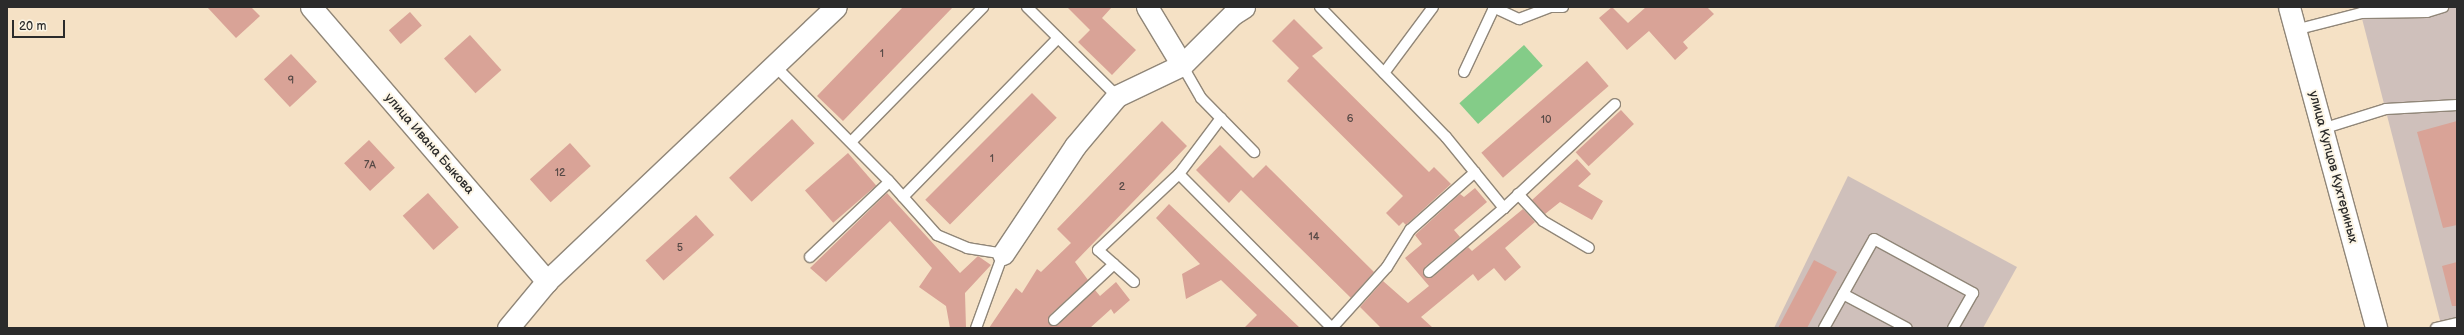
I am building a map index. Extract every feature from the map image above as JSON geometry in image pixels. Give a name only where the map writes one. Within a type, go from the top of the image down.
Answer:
[{"type":"street","name":"улица Ивана Быкова","points":[[310,7],[547,281]]},
{"type":"street","points":[[508,328],[547,281],[836,7]]},
{"type":"street","points":[[1147,7],[1182,65]]},
{"type":"street","points":[[1003,254],[1075,146],[1117,96],[1182,65],[1233,14],[1244,7]]},
{"type":"street","name":"улица Купцов Кухтериных","points":[[2289,7],[2376,328]]},
{"type":"lane","points":[[851,142],[983,7]]},
{"type":"lane","points":[[1027,7],[1117,96]]},
{"type":"lane","points":[[1320,7],[1446,137],[1504,208]]},
{"type":"lane","points":[[1384,74],[1433,7]]},
{"type":"lane","points":[[1464,72],[1494,7],[1519,19],[1551,7],[1563,7]]},
{"type":"lane","points":[[2295,30],[2360,13],[2427,12],[2443,7]]},
{"type":"lane","points":[[903,197],[1058,38]]},
{"type":"lane","points":[[1182,65],[1201,98],[1254,152]]},
{"type":"lane","points":[[775,66],[851,142],[937,235],[967,248],[1003,254],[976,328]]},
{"type":"lane","points":[[1429,272],[1504,208],[1615,104]]},
{"type":"lane","points":[[2322,128],[2386,109],[2457,105]]},
{"type":"lane","points":[[1134,282],[1098,250],[1179,174],[1221,118]]},
{"type":"lane","points":[[1179,174],[1332,328],[1388,268],[1410,230],[1476,172]]},
{"type":"lane","points":[[810,257],[889,182]]},
{"type":"lane","points":[[1518,194],[1543,221],[1589,248]]},
{"type":"lane","points":[[1824,328],[1874,239],[1973,293],[1953,328]]},
{"type":"lane","points":[[1054,320],[1114,264]]},
{"type":"lane","points":[[1843,294],[1907,328]]},
{"type":"lane","points":[[2436,328],[2457,323]]},
{"type":"shaded area","points":[[2359,7],[2457,7],[2457,328],[2442,328]]},
{"type":"shaded area","points":[[1848,176],[2017,267],[1983,328],[1774,328]]},
{"type":"green space","points":[[1524,45],[1543,66],[1478,124],[1459,103]]},
{"type":"building","points":[[207,7],[251,7],[260,16],[236,38]]},
{"type":"building","points":[[903,7],[953,7],[843,121],[817,96]]},
{"type":"building","points":[[1067,7],[1112,7],[1102,18],[1136,50],[1112,75],[1078,42],[1090,30]]},
{"type":"building","points":[[1612,7],[1628,23],[1646,7],[1707,7],[1714,14],[1683,42],[1688,48],[1675,60],[1649,31],[1627,50],[1599,18]]},
{"type":"building","points":[[410,12],[422,26],[401,44],[389,30]]},
{"type":"building","points":[[1294,19],[1323,48],[1312,56],[1429,172],[1434,167],[1451,184],[1406,225],[1403,222],[1399,226],[1386,213],[1403,196],[1287,81],[1299,68],[1272,41]]},
{"type":"building","points":[[470,35],[501,70],[475,93],[444,58]]},
{"type":"building","points":[[291,54],[317,82],[290,107],[264,79]]},
{"type":"building","points":[[1587,61],[1609,86],[1503,178],[1481,153]]},
{"type":"building","points":[[1032,93],[1057,118],[950,225],[925,200]]},
{"type":"building","points":[[1621,110],[1634,124],[1589,166],[1576,152]]},
{"type":"building","points":[[792,119],[815,143],[752,202],[729,178]]},
{"type":"building","points":[[1162,121],[1187,146],[1075,262],[1088,280],[1050,315],[1048,322],[1052,326],[1058,325],[1095,290],[1100,296],[1116,282],[1130,300],[1114,314],[1111,309],[1090,328],[989,328],[1016,288],[1022,293],[1037,269],[1041,272],[1071,243],[1057,229]]},
{"type":"building","points":[[2457,121],[2457,225],[2443,228],[2417,132]]},
{"type":"building","points":[[369,140],[395,168],[370,191],[344,163]]},
{"type":"building","points":[[570,143],[591,166],[551,202],[530,179]]},
{"type":"building","points":[[1220,145],[1253,178],[1266,165],[1374,272],[1351,298],[1241,190],[1229,203],[1196,170]]},
{"type":"building","points":[[848,153],[876,185],[833,223],[805,190]]},
{"type":"building","points":[[1577,159],[1591,174],[1578,186],[1603,201],[1592,220],[1560,202],[1545,214],[1532,200]]},
{"type":"building","points":[[1475,188],[1487,202],[1454,230],[1460,237],[1425,267],[1424,276],[1427,278],[1433,277],[1468,247],[1472,251],[1523,209],[1535,222],[1505,248],[1521,267],[1505,281],[1494,268],[1478,281],[1473,274],[1421,317],[1433,328],[1381,328],[1360,307],[1383,281],[1408,303],[1429,286],[1405,258],[1422,244],[1415,235],[1460,194],[1464,197]]},
{"type":"building","points":[[428,193],[459,227],[434,250],[403,216]]},
{"type":"building","points":[[887,193],[960,273],[978,256],[991,265],[965,293],[966,328],[950,328],[946,306],[919,287],[932,268],[890,221],[826,282],[810,268]]},
{"type":"building","points":[[1169,204],[1300,328],[1244,328],[1257,315],[1221,280],[1186,299],[1182,274],[1200,264],[1156,218]]},
{"type":"building","points":[[696,215],[714,235],[664,281],[645,261]]},
{"type":"building","points":[[1814,260],[1837,272],[1807,328],[1778,328]]},
{"type":"building","points":[[2457,262],[2457,306],[2452,306],[2442,266]]}]
